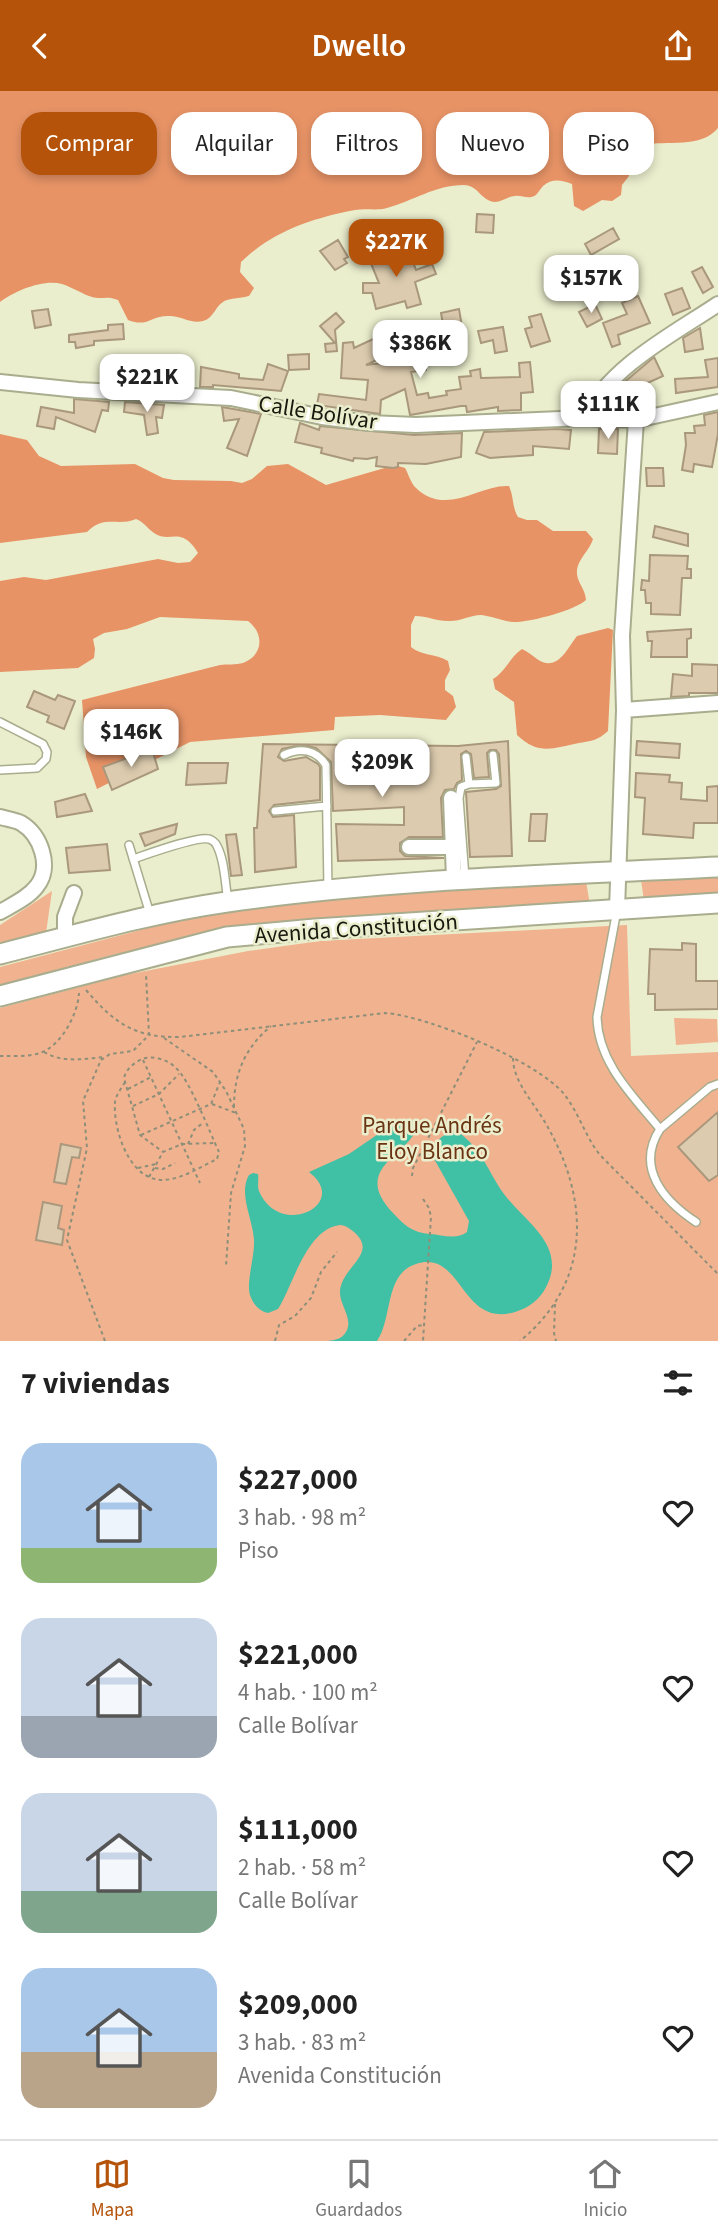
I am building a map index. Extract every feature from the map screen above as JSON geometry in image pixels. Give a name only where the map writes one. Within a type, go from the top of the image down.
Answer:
[{"type":"main road","name":"Avenida Constitución","points":[[0,954],[151,917],[228,902],[459,879],[718,867]]},
{"type":"main road","name":"Avenida Constitución","points":[[0,996],[228,937],[718,903]]},
{"type":"street","points":[[584,418],[595,397],[639,357],[718,304]]},
{"type":"street","name":"Calle Bolívar","points":[[0,382],[78,390],[231,398],[322,417],[416,425],[584,418],[636,419],[718,402]]},
{"type":"street","points":[[617,910],[624,710],[622,636],[636,419]]},
{"type":"street","points":[[624,710],[718,703]]},
{"type":"street","points":[[451,798],[452,848],[459,879]]},
{"type":"street","points":[[0,817],[21,824],[32,833],[41,845],[44,859],[37,886],[0,912]]},
{"type":"street","points":[[410,847],[452,848]]},
{"type":"street","points":[[65,937],[65,917],[74,893]]},
{"type":"lane","points":[[0,722],[43,744],[47,752],[46,759],[37,768],[0,770]]},
{"type":"lane","points":[[284,755],[295,750],[309,751],[320,756],[326,765],[328,890]]},
{"type":"lane","points":[[459,879],[461,787],[496,783],[493,754]]},
{"type":"lane","points":[[466,757],[469,784]]},
{"type":"lane","points":[[275,811],[327,806]]},
{"type":"lane","points":[[133,859],[194,841],[212,840],[217,844],[220,855],[228,902]]},
{"type":"lane","points":[[129,845],[151,917]]},
{"type":"lane","points":[[617,910],[597,1017],[597,1034],[614,1073],[660,1129]]},
{"type":"lane","points":[[696,1222],[668,1201],[656,1182],[650,1161],[650,1147],[660,1129],[710,1087],[718,1084]]},
{"type":"path","points":[[43,1051],[56,1057],[71,1059],[104,1057],[133,1051],[149,1035],[145,967]]},
{"type":"path","points":[[82,983],[84,989],[107,1014],[129,1028],[149,1035],[163,1037],[385,1013],[418,1020],[478,1040],[513,1058],[558,1088],[600,1155],[718,1274]]},
{"type":"path","points":[[0,1056],[43,1051],[56,1042],[74,1015],[79,997],[77,984]]},
{"type":"path","points":[[234,1108],[238,1073],[242,1063],[253,1042],[271,1026]]},
{"type":"path","points":[[163,1037],[207,1067],[220,1082],[244,1129],[245,1142],[230,1193],[226,1266]]},
{"type":"path","points":[[412,1176],[413,1168],[478,1040]]},
{"type":"path","points":[[104,1057],[83,1101],[87,1147],[67,1238],[105,1341]]},
{"type":"path","points":[[125,1083],[115,1103],[117,1125],[125,1151],[149,1177],[156,1180],[171,1179],[217,1159],[219,1152],[181,1072],[159,1058],[143,1059],[125,1073],[125,1083],[141,1135],[163,1152]]},
{"type":"path","points":[[513,1058],[515,1075],[557,1143],[572,1185],[577,1219],[571,1272],[555,1304],[520,1341]]},
{"type":"path","points":[[143,1059],[200,1183]]},
{"type":"path","points":[[132,1106],[159,1094],[181,1072]]},
{"type":"path","points":[[127,1089],[151,1077]]},
{"type":"path","points":[[211,1104],[220,1082]]},
{"type":"path","points":[[141,1135],[211,1104],[238,1114]]},
{"type":"path","points":[[188,1144],[194,1130],[205,1121]]},
{"type":"path","points":[[149,1177],[163,1152],[182,1144],[215,1143]]},
{"type":"path","points":[[138,1168],[157,1163]]},
{"type":"path","points":[[154,1168],[163,1169],[175,1164]]},
{"type":"path","points":[[423,1199],[430,1211],[423,1341]]},
{"type":"path","points":[[275,1341],[279,1325],[294,1318],[310,1300],[321,1272],[337,1252]]},
{"type":"path","points":[[555,1304],[556,1341]]},
{"type":"path","points":[[404,1341],[414,1329],[423,1325]]},
{"type":"green space","points":[[718,876],[718,894],[644,901],[641,880]]},
{"type":"green space","points":[[586,881],[590,905],[286,922],[116,954],[0,985],[0,967],[167,923],[294,902]]},
{"type":"green space","points":[[52,891],[46,933],[0,945],[0,925]]},
{"type":"green space","name":"Parque Andrés Eloy Blanco","points":[[627,925],[631,1056],[718,1052],[718,1341],[0,1341],[0,1008],[125,975],[248,951],[320,941]]},
{"type":"green space","points":[[674,1018],[717,1019],[718,1042],[676,1045]]},
{"type":"shaded area","points":[[0,91],[718,91],[718,128],[702,139],[683,143],[654,144],[654,112],[563,112],[563,175],[629,175],[622,185],[621,195],[612,201],[602,200],[583,211],[574,206],[572,184],[557,181],[546,183],[531,197],[513,196],[495,202],[486,199],[469,186],[453,186],[434,190],[387,208],[355,210],[324,217],[294,227],[253,251],[241,262],[240,272],[254,288],[249,296],[223,302],[203,321],[170,316],[135,322],[128,320],[118,300],[92,297],[66,285],[54,283],[30,287],[0,302]]},
{"type":"shaded area","points":[[0,434],[27,440],[39,456],[61,466],[135,464],[163,478],[174,480],[242,483],[252,479],[267,466],[288,464],[326,485],[395,465],[405,468],[415,487],[427,496],[439,500],[450,500],[509,486],[518,517],[537,520],[553,531],[586,531],[593,539],[577,569],[586,600],[562,612],[520,622],[481,615],[452,621],[415,616],[411,625],[411,647],[448,661],[450,670],[445,680],[445,690],[453,696],[456,707],[446,720],[380,715],[335,717],[334,730],[190,742],[97,789],[86,757],[82,700],[220,665],[243,663],[255,655],[259,637],[248,621],[160,617],[127,629],[104,633],[93,639],[94,658],[78,668],[0,672],[0,581],[24,577],[46,580],[158,559],[178,563],[190,562],[198,553],[181,537],[160,536],[136,519],[100,523],[87,532],[0,543]]},
{"type":"shaded area","points":[[608,628],[613,630],[608,731],[591,741],[547,749],[525,742],[517,735],[514,702],[495,689],[493,679],[522,649],[544,663],[550,663],[561,658],[577,636]]},
{"type":"water","points":[[411,1120],[416,1122],[415,1133],[389,1160],[377,1182],[381,1196],[393,1213],[405,1225],[419,1232],[454,1236],[467,1232],[469,1221],[433,1157],[439,1139],[457,1131],[473,1146],[504,1194],[547,1245],[552,1269],[541,1295],[523,1309],[502,1314],[487,1311],[474,1302],[445,1268],[432,1262],[416,1264],[406,1269],[399,1277],[377,1341],[328,1341],[342,1336],[348,1327],[340,1291],[342,1282],[363,1247],[354,1232],[340,1225],[328,1229],[309,1247],[278,1309],[268,1313],[259,1309],[249,1290],[254,1240],[245,1198],[249,1175],[258,1174],[259,1191],[269,1206],[282,1213],[295,1215],[308,1212],[317,1205],[322,1195],[320,1184],[309,1172],[349,1154],[387,1128]]},
{"type":"building","points":[[477,214],[494,215],[493,233],[476,232]]},
{"type":"building","points":[[613,228],[619,239],[591,255],[585,244]]},
{"type":"building","points":[[338,240],[348,257],[344,259],[347,263],[335,270],[320,251]]},
{"type":"building","points":[[384,249],[388,258],[408,249],[416,270],[432,264],[436,274],[415,282],[421,304],[407,308],[405,301],[376,309],[372,293],[363,293],[363,283],[379,283],[368,256]]},
{"type":"building","points":[[702,267],[713,287],[703,293],[692,272]]},
{"type":"building","points":[[682,288],[690,308],[673,315],[665,294]]},
{"type":"building","points":[[638,296],[650,323],[618,335],[620,344],[612,347],[603,323],[627,314],[622,303]]},
{"type":"building","points":[[595,304],[602,319],[587,327],[579,312]]},
{"type":"building","points":[[48,309],[51,325],[35,328],[32,311]]},
{"type":"building","points":[[459,309],[462,327],[444,330],[441,313]]},
{"type":"building","points":[[336,313],[344,322],[335,330],[337,351],[326,352],[325,344],[335,343],[320,326]]},
{"type":"building","points":[[541,314],[550,341],[531,347],[525,329],[532,327],[529,317]]},
{"type":"building","points":[[422,322],[428,336],[366,365],[424,358],[426,370],[411,372],[417,395],[428,393],[429,398],[447,395],[446,391],[461,389],[459,377],[471,376],[470,371],[480,369],[481,378],[520,377],[519,363],[530,362],[533,392],[521,393],[521,410],[498,411],[498,407],[467,412],[466,406],[461,406],[410,415],[405,389],[381,400],[380,414],[317,405],[319,394],[366,400],[368,380],[341,378],[343,343],[353,342],[354,348],[382,335],[381,332],[394,328],[396,334]]},
{"type":"building","points":[[123,324],[124,339],[94,341],[94,345],[76,348],[75,342],[69,342],[69,335],[108,330],[108,325]]},
{"type":"building","points":[[503,327],[507,351],[495,353],[493,340],[481,343],[478,331]]},
{"type":"building","points":[[700,328],[703,349],[685,352],[683,338]]},
{"type":"building","points":[[309,354],[309,369],[289,370],[288,355]]},
{"type":"building","points":[[654,357],[663,376],[643,385],[648,398],[622,404],[620,386]]},
{"type":"building","points":[[718,358],[718,387],[676,393],[675,379],[708,377],[705,360]]},
{"type":"building","points":[[268,364],[288,371],[281,391],[213,385],[200,387],[201,367],[239,374],[239,378],[263,380]]},
{"type":"building","points":[[74,399],[109,402],[108,411],[102,410],[95,432],[56,417],[54,429],[37,426],[41,407],[74,413]]},
{"type":"building","points":[[125,402],[164,405],[162,418],[156,417],[158,433],[147,435],[144,415],[124,412]]},
{"type":"building","points":[[222,407],[261,414],[247,456],[227,448],[239,419],[224,421]]},
{"type":"building","points":[[718,412],[718,434],[712,467],[694,464],[693,472],[682,470],[685,433],[695,433],[694,426],[705,425],[704,415]]},
{"type":"building","points":[[300,423],[319,430],[320,426],[414,435],[462,433],[461,457],[426,464],[398,463],[398,467],[393,468],[376,466],[377,457],[354,458],[353,461],[321,453],[322,448],[295,442]]},
{"type":"building","points":[[599,429],[618,429],[617,454],[598,453]]},
{"type":"building","points":[[571,430],[569,449],[533,446],[533,455],[490,458],[476,453],[484,432]]},
{"type":"building","points":[[646,468],[663,468],[664,486],[647,486]]},
{"type":"building","points":[[655,526],[688,534],[688,546],[653,537]]},
{"type":"building","points":[[650,555],[688,556],[687,569],[691,569],[691,578],[682,578],[680,615],[651,614],[651,603],[646,603],[645,590],[641,590],[642,580],[649,581]]},
{"type":"building","points":[[691,629],[691,638],[687,639],[687,657],[651,657],[652,641],[648,641],[647,632]]},
{"type":"building","points":[[692,664],[718,665],[718,693],[689,693],[689,696],[671,697],[673,674],[692,676]]},
{"type":"building","points":[[34,691],[55,700],[58,695],[75,701],[64,729],[47,722],[49,716],[27,707]]},
{"type":"building","points":[[508,741],[512,856],[470,857],[466,792],[496,789],[501,786],[499,754],[496,750],[487,753],[489,777],[474,778],[471,754],[466,751],[461,754],[462,780],[454,789],[445,790],[441,798],[443,837],[409,837],[400,843],[400,851],[405,856],[444,858],[338,861],[336,824],[404,825],[404,807],[333,811],[331,762],[316,748],[302,745],[282,749],[278,757],[284,761],[306,757],[318,764],[320,800],[274,805],[269,811],[273,817],[294,815],[296,867],[255,872],[254,828],[257,828],[263,744],[458,746]]},
{"type":"building","points":[[637,741],[680,744],[679,758],[636,755]]},
{"type":"building","points":[[152,749],[158,769],[112,790],[103,767]]},
{"type":"building","points":[[188,763],[228,763],[226,783],[186,785]]},
{"type":"building","points":[[636,773],[670,775],[669,782],[682,783],[681,799],[707,801],[707,787],[718,786],[718,823],[694,823],[693,838],[643,834],[645,798],[635,797]]},
{"type":"building","points":[[85,794],[92,811],[57,817],[55,802]]},
{"type":"building","points":[[531,814],[547,814],[545,841],[529,841]]},
{"type":"building","points":[[177,824],[175,834],[145,846],[140,834]]},
{"type":"building","points":[[236,834],[242,875],[231,876],[226,835]]},
{"type":"building","points":[[107,844],[110,870],[69,873],[66,848]]},
{"type":"building","points":[[682,943],[696,944],[696,981],[718,981],[718,1009],[655,1010],[655,994],[648,994],[650,949],[682,950]]},
{"type":"building","points":[[718,1112],[718,1175],[709,1181],[678,1147]]},
{"type":"building","points":[[61,1144],[81,1148],[79,1158],[72,1157],[66,1184],[54,1182]]},
{"type":"building","points":[[43,1202],[62,1206],[58,1228],[64,1230],[62,1245],[36,1240]]}]
